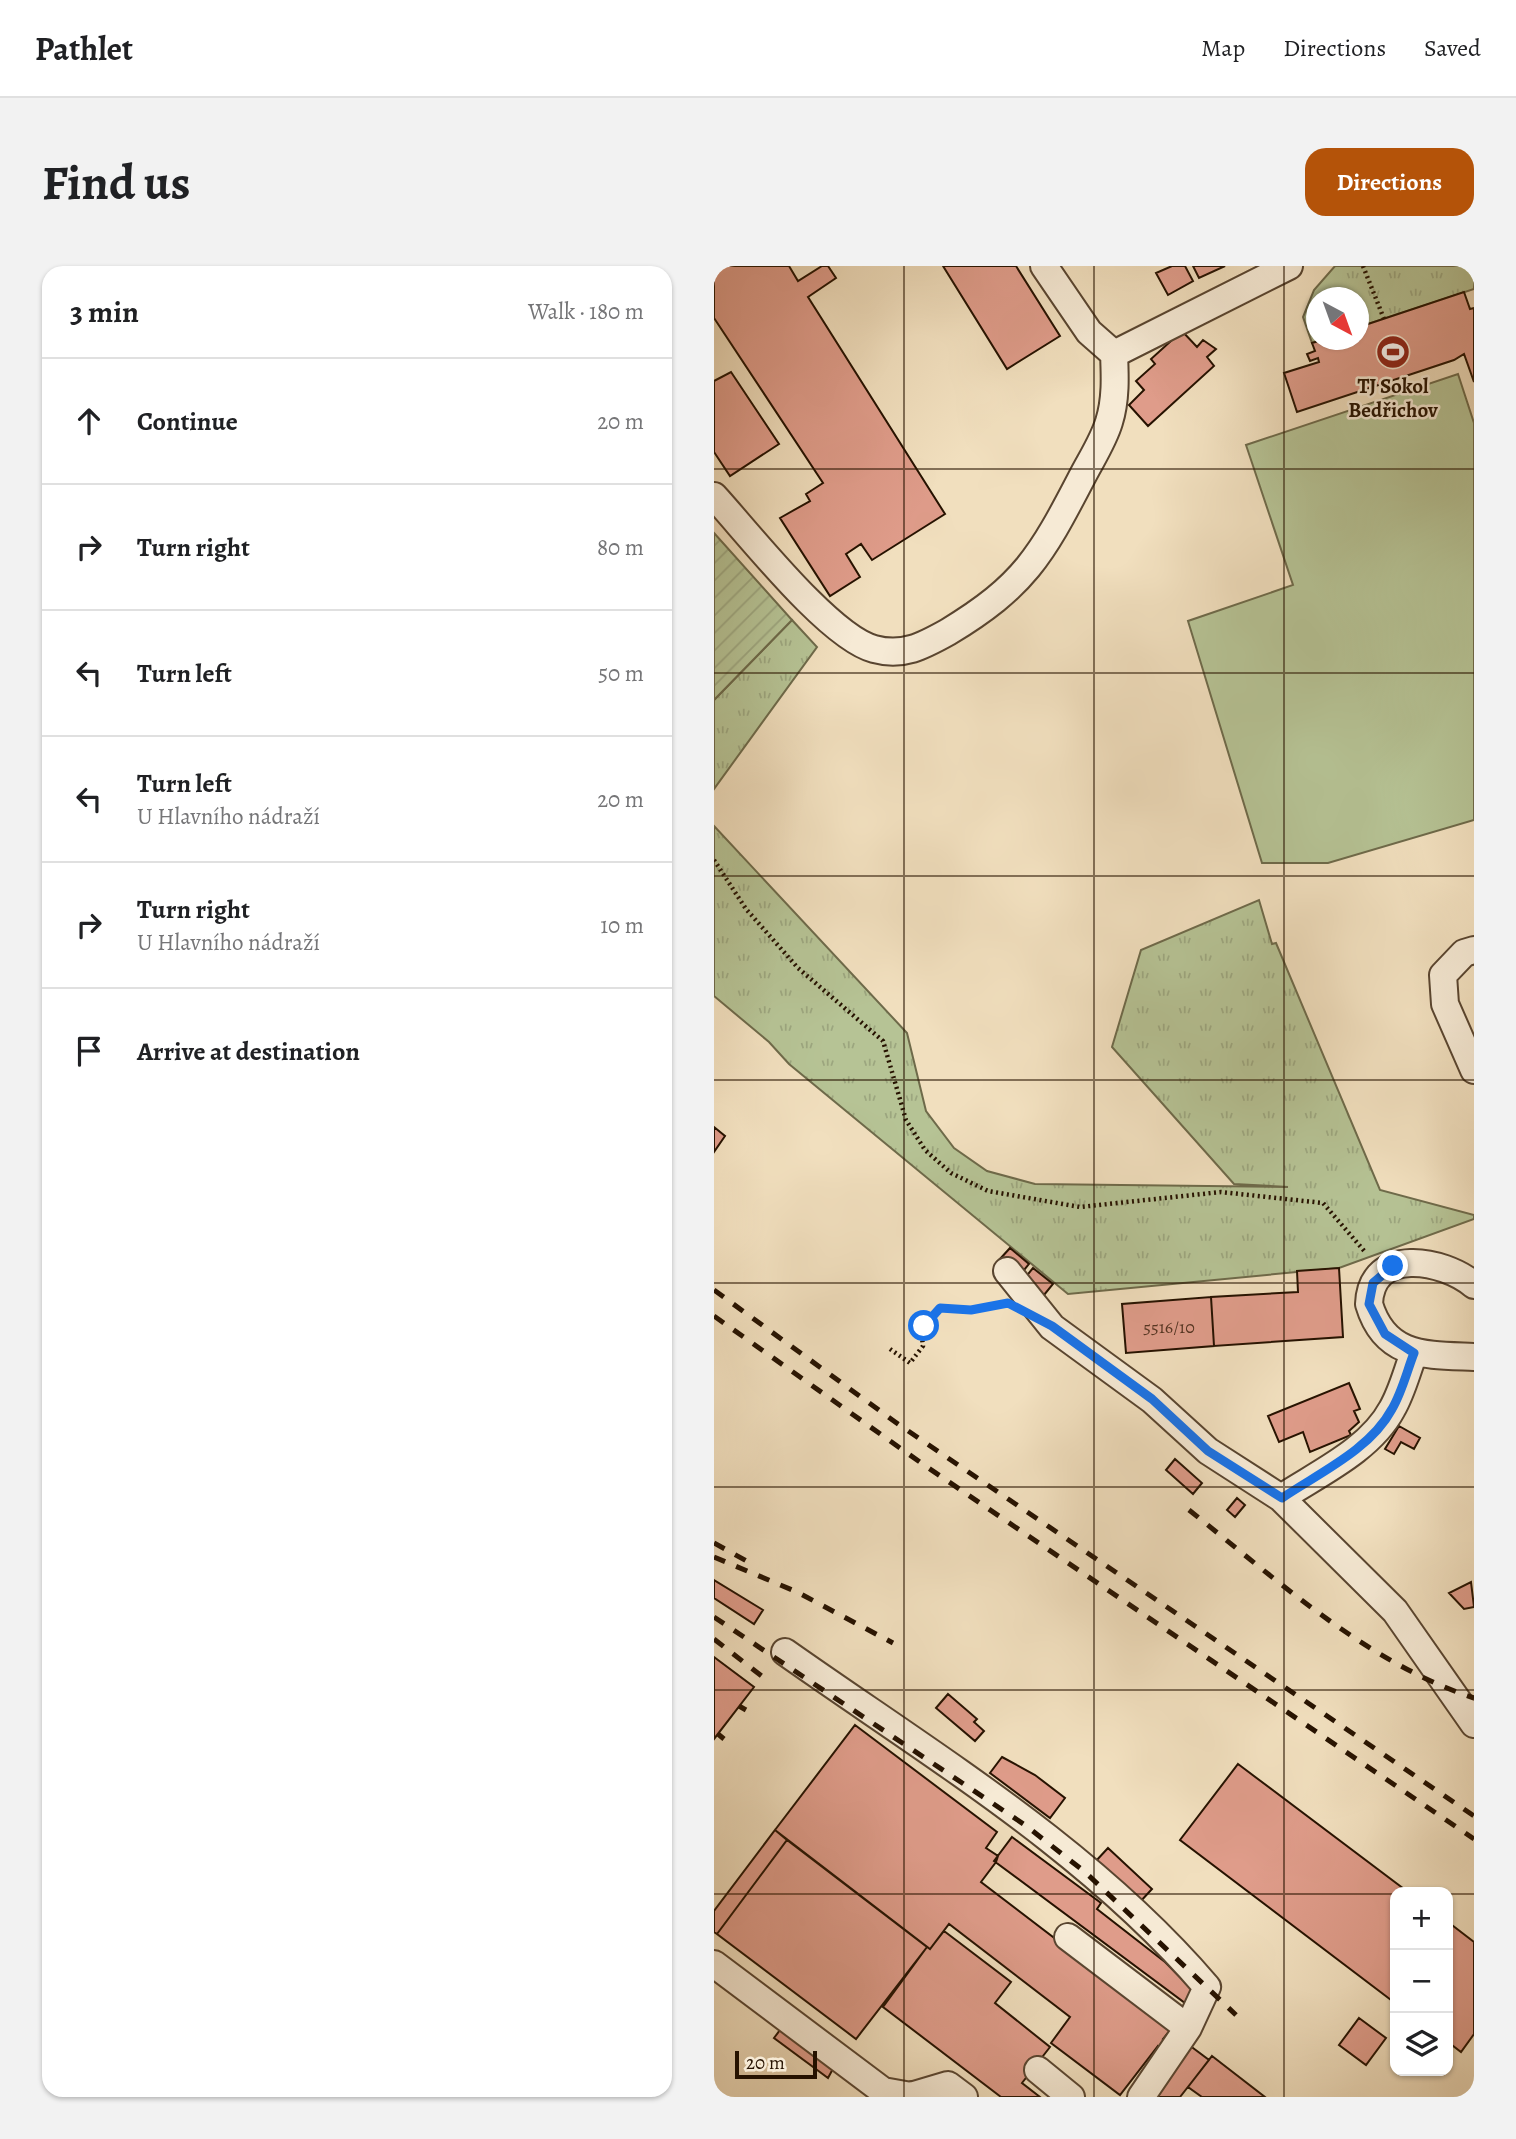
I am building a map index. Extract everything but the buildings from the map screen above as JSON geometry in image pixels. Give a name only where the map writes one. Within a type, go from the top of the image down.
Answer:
[{"type":"street","points":[[714,496],[821,612],[871,649],[901,654],[926,644],[986,609],[1025,573],[1044,549],[1109,422],[1115,384],[1114,354],[1089,332],[1044,266]]},
{"type":"street","points":[[1114,354],[1279,270]]},
{"type":"street","points":[[1474,950],[1464,953],[1443,975],[1445,1004],[1474,1070]]},
{"type":"street","points":[[1474,1285],[1443,1267],[1418,1262],[1393,1266],[1382,1272],[1369,1292],[1372,1314],[1392,1341],[1414,1353],[1474,1357]]},
{"type":"street","points":[[1007,1271],[1052,1326],[1152,1399],[1208,1451],[1282,1498],[1395,1611],[1474,1724]]},
{"type":"street","points":[[1282,1498],[1357,1448],[1378,1430],[1393,1409],[1414,1353]]},
{"type":"street","points":[[785,1653],[1077,1861],[1174,1949],[1207,1987],[1188,2028],[1141,2097]]},
{"type":"street","points":[[1068,1937],[1188,2028]]},
{"type":"street","points":[[714,1964],[883,2091],[911,2096],[948,2085],[964,2097]]},
{"type":"street","points":[[1038,2070],[1071,2097]]},
{"type":"path","points":[[1363,266],[1384,319]]},
{"type":"path","points":[[714,860],[746,909],[798,968],[883,1041],[906,1120],[925,1150],[951,1173],[988,1191],[1080,1207],[1221,1192],[1323,1203],[1382,1272]]},
{"type":"path","points":[[890,1349],[910,1363],[923,1346],[921,1330],[940,1308],[971,1310],[1008,1303]]},
{"type":"green space","points":[[1335,266],[1474,266],[1474,289],[1369,324],[1369,287],[1317,287]]},
{"type":"green space","points":[[1458,374],[1474,423],[1474,820],[1328,863],[1262,863],[1188,621],[1293,585],[1246,445]]},
{"type":"green space","points":[[714,533],[792,620],[714,700]]},
{"type":"green space","points":[[792,620],[817,647],[714,789],[714,700]]},
{"type":"green space","points":[[714,826],[907,1033],[926,1111],[954,1148],[987,1171],[1035,1184],[1288,1187],[1234,1184],[1112,1047],[1141,950],[1259,900],[1272,944],[1276,943],[1380,1190],[1474,1215],[1474,1219],[1339,1268],[1068,1294],[789,1064],[769,1042],[714,996]]},
{"type":"railway","points":[[714,1290],[898,1424],[1474,1816]]},
{"type":"railway","points":[[714,1316],[924,1465],[1474,1839]]},
{"type":"railway","points":[[1189,1510],[1289,1591],[1360,1641],[1397,1664],[1474,1698]]},
{"type":"railway","points":[[714,1543],[752,1564]]},
{"type":"railway","points":[[714,1557],[797,1592],[893,1643]]},
{"type":"railway","points":[[714,1617],[1025,1825],[1085,1872],[1236,2015]]},
{"type":"railway","points":[[714,1639],[768,1681]]},
{"type":"railway","points":[[739,1706],[746,1710]]},
{"type":"railway","points":[[718,1734],[724,1739]]},
{"type":"place","name":"TJ Sokol Bedřichov","points":[[1393,352]]},
{"type":"route","points":[[924,1326],[940,1308],[971,1310],[1008,1303],[1052,1326],[1097,1363],[1152,1399],[1208,1451],[1282,1498],[1357,1448],[1378,1430],[1393,1409],[1414,1353],[1402,1348],[1385,1334],[1369,1304],[1369,1292],[1373,1283],[1382,1272],[1393,1266]]}]
